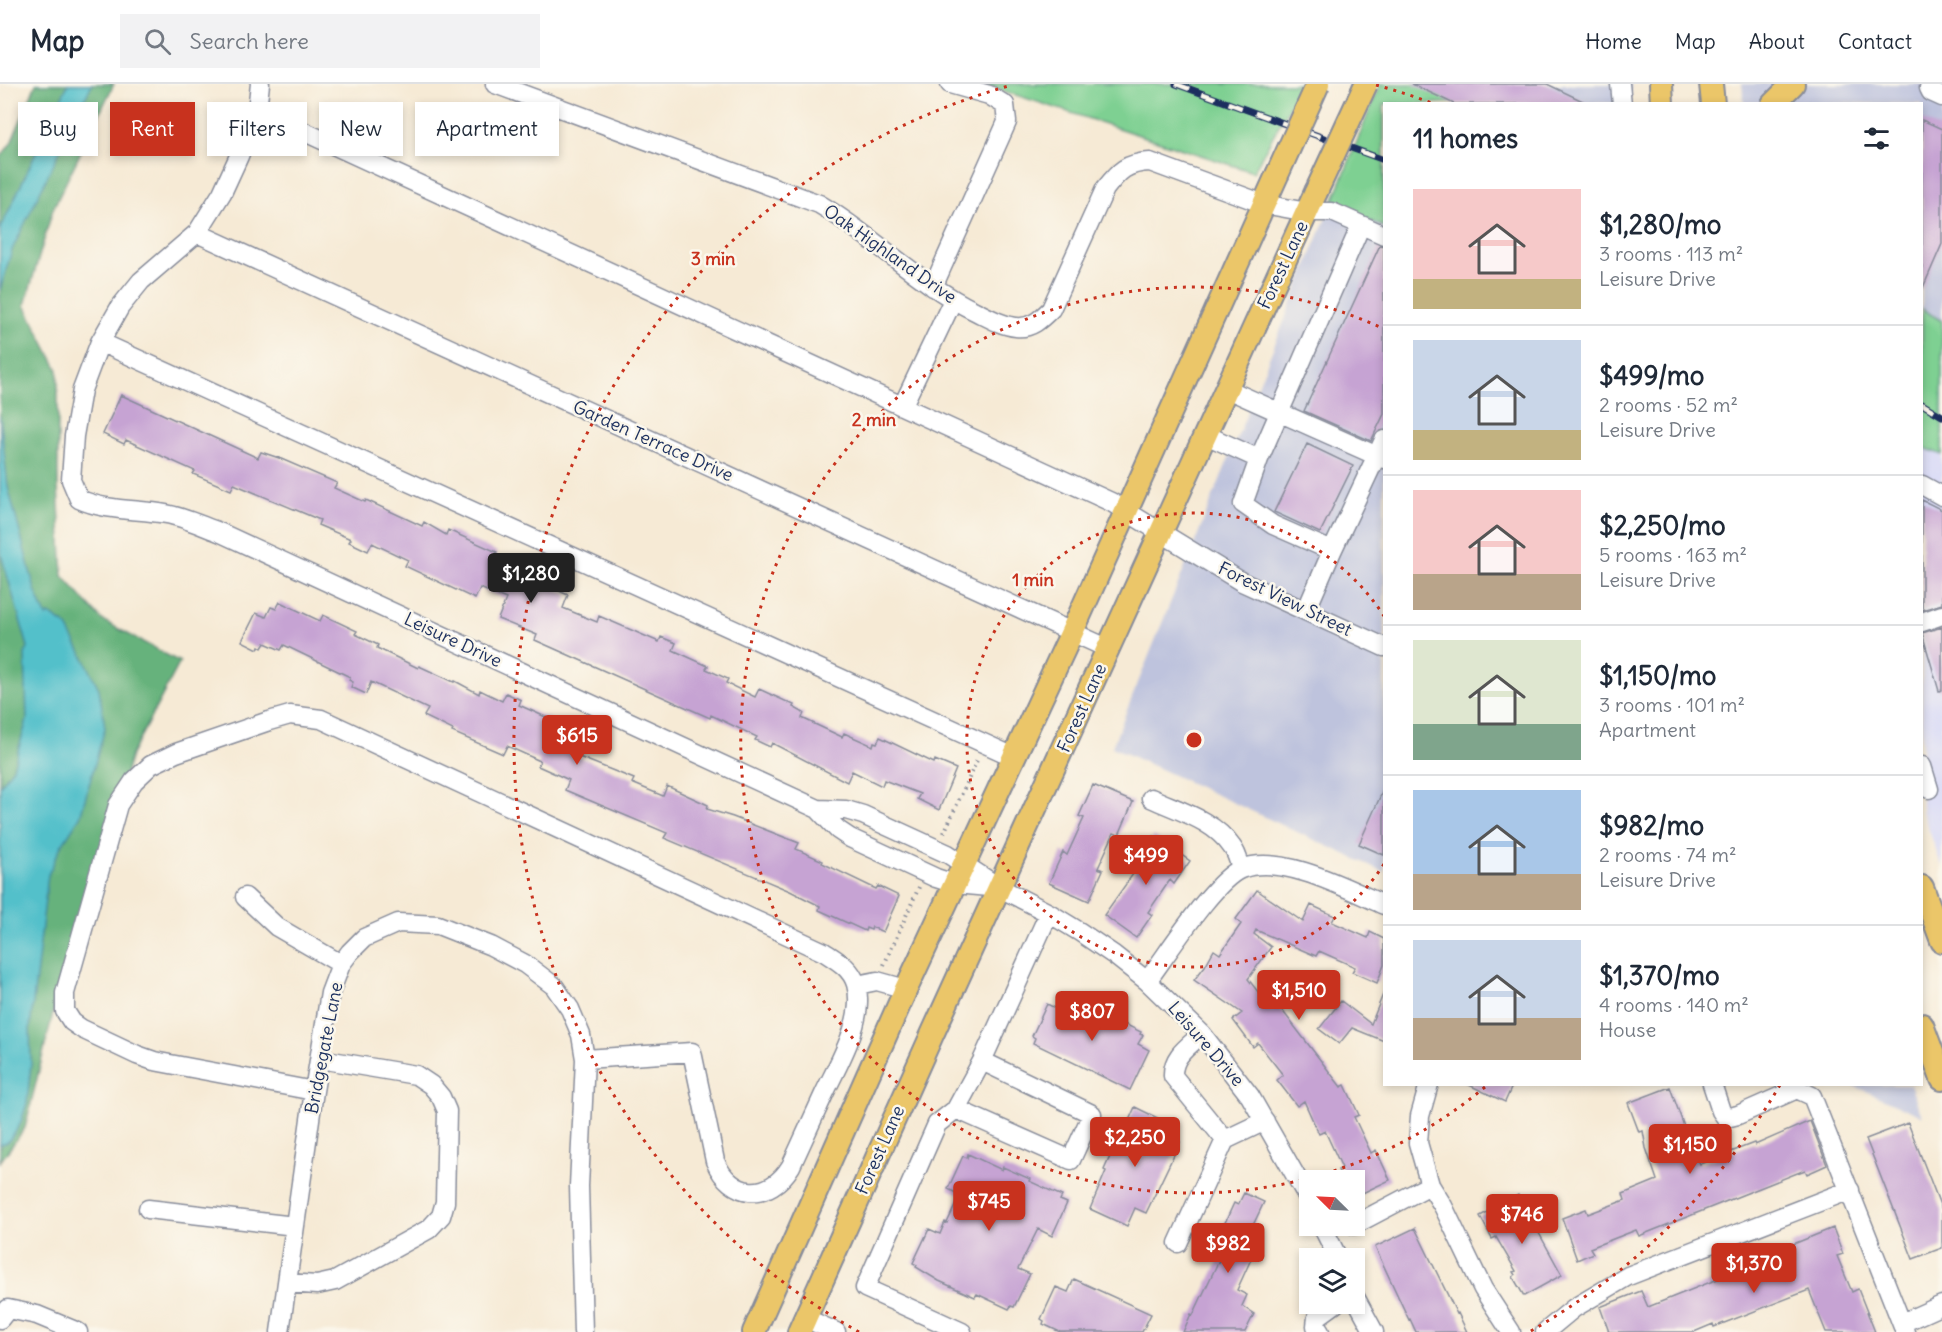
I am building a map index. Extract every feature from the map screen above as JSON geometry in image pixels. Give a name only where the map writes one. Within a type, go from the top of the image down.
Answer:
[{"type":"main road","points":[[754,1332],[906,989],[1072,632],[1318,84]]},
{"type":"main road","name":"Forest Lane","points":[[802,1325],[931,1036],[1366,84]]},
{"type":"main road","points":[[1660,84],[1662,102]]},
{"type":"main road","points":[[1711,84],[1713,102]]},
{"type":"main road","points":[[1775,102],[1792,84]]},
{"type":"main road","points":[[1923,891],[1942,941]]},
{"type":"main road","points":[[1923,1029],[1933,1068]]},
{"type":"street","points":[[258,102],[260,84]]},
{"type":"street","name":"Oak Highland Drive","points":[[495,84],[819,204],[841,217],[952,300],[991,319],[1016,327],[1036,324],[1051,309],[1105,189],[1118,173],[1135,162],[1150,162],[1264,204],[1311,202],[1383,235]]},
{"type":"street","points":[[933,287],[1007,122],[1005,105],[989,95],[950,84]]},
{"type":"street","points":[[1620,84],[1622,102]]},
{"type":"street","points":[[1930,84],[1931,92],[1942,97]]},
{"type":"street","name":"Forest View Street","points":[[307,133],[903,405],[1126,510],[1242,582],[1383,647]]},
{"type":"street","points":[[239,156],[222,193],[196,233],[141,281],[120,307],[100,342],[1014,757]]},
{"type":"street","points":[[1332,551],[1273,525],[1243,504],[1259,459],[1361,225]]},
{"type":"street","name":"Garden Terrace Drive","points":[[196,233],[1108,649]]},
{"type":"street","points":[[903,405],[952,300]]},
{"type":"street","name":"Leisure Drive","points":[[100,342],[82,390],[74,436],[71,480],[79,499],[94,506],[122,507],[169,514],[219,532],[818,809],[849,838],[936,878],[955,884],[1000,888]]},
{"type":"street","points":[[1227,389],[1382,452],[1332,551],[1306,611]]},
{"type":"street","points":[[1206,435],[1259,459]]},
{"type":"street","points":[[1923,486],[1942,496]]},
{"type":"street","points":[[1923,622],[1942,615]]},
{"type":"street","points":[[314,1091],[153,1061],[82,1029],[72,1022],[65,1011],[65,993],[118,805],[134,781],[151,765],[176,753],[290,715],[321,719],[825,952],[843,963],[851,972],[857,985],[858,1001],[851,1035],[791,1166],[784,1178],[773,1186],[758,1191],[744,1190],[731,1185],[721,1175],[715,1161],[692,1052],[585,1059]]},
{"type":"street","points":[[1923,769],[1931,791]]},
{"type":"street","points":[[1151,798],[1203,821],[1222,835],[1234,848],[1241,869]]},
{"type":"street","name":"Leisure Drive","points":[[818,809],[846,810],[863,815],[948,854],[1000,888],[1049,913],[1114,955],[1147,981],[1202,1034],[1250,1096],[1299,1181]]},
{"type":"street","points":[[1147,981],[1219,885],[1241,869],[1271,864],[1319,876],[1383,905]]},
{"type":"street","points":[[245,897],[277,927],[341,964]]},
{"type":"street","points":[[962,1332],[865,1288],[937,1124],[956,1109],[982,1061],[1049,913]]},
{"type":"street","name":"Bridgegate Lane","points":[[280,1332],[330,993],[341,964],[350,952],[364,938],[398,923],[438,925],[492,946],[525,964],[554,986],[570,1009],[581,1035],[585,1059],[579,1186],[583,1332]]},
{"type":"street","points":[[857,985],[877,981],[906,989]]},
{"type":"street","points":[[1202,1034],[1179,1054],[1173,1069],[1173,1076],[1225,1140]]},
{"type":"street","points":[[287,1283],[317,1285],[335,1281],[429,1229],[441,1216],[445,1202],[447,1112],[441,1097],[431,1085],[416,1076],[320,1059]]},
{"type":"street","points":[[956,1109],[1071,1160],[1092,1114],[982,1061]]},
{"type":"street","points":[[1428,1086],[1420,1116],[1419,1143],[1430,1185],[1443,1206],[1483,1289],[1511,1332]]},
{"type":"street","points":[[1713,1086],[1721,1111],[1726,1118],[1738,1115],[1791,1087],[1812,1096],[1904,1328],[1942,1305]]},
{"type":"street","points":[[1178,1243],[1225,1140],[1265,1121]]},
{"type":"street","points":[[1365,1219],[1430,1185]]},
{"type":"street","points":[[1545,1332],[1574,1308],[1628,1276],[1850,1190]]},
{"type":"street","points":[[148,1209],[295,1226]]},
{"type":"street","points":[[0,1320],[8,1309],[37,1315],[78,1332]]},
{"type":"street","points":[[1320,1314],[1316,1326],[1320,1332]]},
{"type":"street","points":[[1364,1314],[1374,1332]]},
{"type":"street","points":[[802,1325],[836,1332]]},
{"type":"path","points":[[946,839],[942,837],[985,744]]},
{"type":"path","points":[[877,981],[921,884],[926,887]]},
{"type":"shaded area","points":[[1380,84],[1631,84],[1631,102],[1383,102],[1383,872],[1112,747]]},
{"type":"shaded area","points":[[1742,84],[1942,84],[1942,321],[1923,310],[1923,102],[1744,102]]},
{"type":"shaded area","points":[[1923,447],[1942,455],[1942,867],[1923,814]]},
{"type":"shaded area","points":[[1854,1086],[1910,1086],[1922,1116]]},
{"type":"green space","points":[[36,84],[114,84],[98,117],[98,102],[28,102]]},
{"type":"green space","points":[[982,84],[1302,84],[1253,172]]},
{"type":"green space","points":[[1380,84],[1423,84],[1461,102],[1383,102],[1383,227],[1332,204]]},
{"type":"green space","points":[[18,126],[18,156],[79,156],[53,209],[25,305],[58,370],[58,486],[63,576],[102,620],[180,662],[131,755],[53,1013],[25,1128],[0,1162],[0,158],[11,143]]},
{"type":"green space","points":[[1923,310],[1942,321],[1942,455],[1923,447]]},
{"type":"water","points":[[68,84],[92,84],[83,102],[60,102]]},
{"type":"water","points":[[34,156],[57,156],[12,250],[0,290],[0,230]]},
{"type":"water","points":[[0,416],[8,487],[35,590],[46,616],[49,614],[66,625],[85,660],[99,689],[105,728],[80,817],[61,846],[48,875],[30,1028],[31,1063],[27,1103],[20,1125],[8,1142],[0,1145],[0,786],[13,768],[27,720],[25,654],[28,647],[0,551]]},
{"type":"building","points":[[1412,84],[1547,84],[1585,102],[1450,102]]},
{"type":"building","points":[[1923,120],[1942,129],[1942,244],[1923,288]]},
{"type":"building","points":[[1380,245],[1383,246],[1383,416],[1371,441],[1304,411]]},
{"type":"building","points":[[121,395],[258,458],[261,452],[279,458],[337,483],[334,488],[365,502],[366,500],[422,526],[424,522],[446,535],[448,530],[497,552],[493,559],[559,584],[557,590],[568,595],[563,608],[597,622],[599,616],[659,642],[661,637],[676,643],[673,650],[708,666],[706,669],[728,679],[726,683],[755,697],[759,689],[794,705],[793,707],[804,713],[802,718],[842,737],[844,733],[873,746],[880,737],[934,763],[935,760],[956,769],[939,810],[917,799],[920,794],[884,780],[882,786],[852,771],[847,782],[772,743],[770,747],[755,740],[757,737],[711,715],[710,718],[535,640],[537,635],[498,619],[506,599],[480,588],[475,599],[405,566],[408,560],[372,543],[368,551],[349,542],[351,539],[318,525],[320,520],[234,484],[231,490],[193,474],[195,471],[126,440],[124,444],[103,434]]},
{"type":"building","points":[[1307,444],[1353,466],[1320,533],[1274,512]]},
{"type":"building","points":[[1923,500],[1942,510],[1942,604],[1923,610]]},
{"type":"building","points":[[280,602],[320,621],[323,615],[357,631],[355,634],[378,645],[377,648],[418,668],[419,666],[455,681],[479,694],[480,690],[502,701],[506,693],[521,700],[519,705],[561,724],[559,729],[576,738],[569,753],[634,779],[632,783],[663,796],[667,786],[708,805],[707,809],[799,843],[796,849],[823,861],[822,863],[876,889],[878,886],[899,896],[883,932],[872,927],[871,930],[866,928],[865,931],[819,910],[820,906],[790,891],[664,838],[667,833],[565,790],[569,780],[538,766],[540,761],[507,746],[503,754],[452,732],[453,730],[424,716],[428,709],[371,682],[366,694],[351,687],[353,682],[349,680],[350,677],[284,645],[281,650],[265,643],[262,648],[259,646],[258,649],[242,641],[256,613],[266,617],[271,607],[276,609]]},
{"type":"building","points":[[1942,627],[1942,690],[1939,691],[1923,636],[1923,633]]},
{"type":"building","points":[[1093,785],[1133,802],[1119,835],[1114,833],[1098,868],[1103,870],[1089,901],[1049,883],[1063,852],[1067,855],[1084,818],[1079,816]]},
{"type":"building","points":[[1383,790],[1383,855],[1359,844]]},
{"type":"building","points":[[1154,836],[1190,861],[1174,884],[1170,880],[1148,912],[1152,915],[1136,938],[1104,915],[1143,860],[1139,857]]},
{"type":"building","points":[[1257,890],[1303,922],[1311,905],[1335,916],[1332,922],[1368,938],[1370,932],[1383,938],[1383,968],[1377,983],[1352,972],[1355,967],[1319,951],[1316,956],[1256,930],[1254,934],[1271,947],[1248,979],[1272,1010],[1278,1005],[1341,1087],[1345,1085],[1359,1115],[1354,1117],[1371,1153],[1376,1150],[1390,1180],[1365,1192],[1365,1170],[1338,1170],[1342,1168],[1325,1131],[1319,1134],[1304,1101],[1297,1106],[1277,1080],[1283,1075],[1258,1043],[1253,1047],[1233,1020],[1242,1013],[1194,980],[1214,950],[1220,954],[1241,924],[1236,919]]},
{"type":"building","points":[[1383,994],[1383,1041],[1352,1028],[1339,1044],[1319,1029],[1341,1001],[1371,1024]]},
{"type":"building","points":[[1064,999],[1082,1008],[1084,1004],[1141,1032],[1140,1034],[1143,1035],[1138,1044],[1149,1050],[1130,1090],[1033,1043],[1035,1038],[1032,1036],[1047,1004],[1059,1010]]},
{"type":"building","points":[[1471,1086],[1512,1086],[1505,1102]]},
{"type":"building","points":[[1670,1087],[1692,1149],[1694,1148],[1700,1164],[1754,1143],[1755,1145],[1810,1121],[1827,1165],[1807,1174],[1805,1170],[1639,1236],[1636,1230],[1590,1248],[1593,1253],[1577,1260],[1562,1218],[1586,1209],[1588,1214],[1625,1200],[1623,1194],[1657,1180],[1643,1131],[1639,1132],[1628,1103]]},
{"type":"building","points":[[1135,1107],[1172,1125],[1167,1136],[1180,1142],[1146,1213],[1135,1208],[1127,1226],[1090,1209],[1106,1171],[1104,1170]]},
{"type":"building","points":[[1908,1123],[1942,1210],[1942,1248],[1913,1259],[1866,1139]]},
{"type":"building","points":[[968,1154],[1002,1170],[1003,1167],[1030,1179],[1029,1181],[1062,1196],[1060,1200],[1067,1203],[1052,1236],[1038,1229],[1018,1269],[1030,1274],[1014,1307],[1011,1306],[1009,1309],[977,1294],[975,1297],[939,1281],[913,1263],[929,1229],[940,1234],[945,1222],[947,1223],[960,1195],[948,1189],[963,1156],[967,1158]]},
{"type":"building","points":[[1244,1193],[1264,1202],[1247,1238],[1256,1242],[1257,1246],[1237,1290],[1247,1295],[1242,1306],[1254,1314],[1245,1332],[1183,1332],[1220,1258],[1211,1254],[1214,1249],[1209,1247],[1219,1225],[1223,1227],[1234,1203],[1238,1205]]},
{"type":"building","points":[[1518,1195],[1562,1275],[1524,1296],[1513,1277],[1515,1275],[1513,1272],[1516,1271],[1496,1237],[1492,1239],[1480,1216]]},
{"type":"building","points":[[1415,1228],[1467,1332],[1416,1332],[1409,1320],[1375,1247]]},
{"type":"building","points":[[1833,1228],[1843,1254],[1837,1256],[1852,1292],[1858,1289],[1875,1332],[1826,1332],[1809,1290],[1714,1327],[1713,1324],[1694,1332],[1609,1332],[1600,1307],[1641,1291],[1648,1307],[1793,1249],[1791,1245]]},
{"type":"building","points":[[1074,1279],[1151,1314],[1142,1332],[1060,1332],[1043,1324],[1044,1321],[1041,1319],[1056,1287],[1068,1292]]},
{"type":"railway","points":[[1176,84],[1383,160]]},
{"type":"railway","points":[[1923,405],[1942,416]]}]
